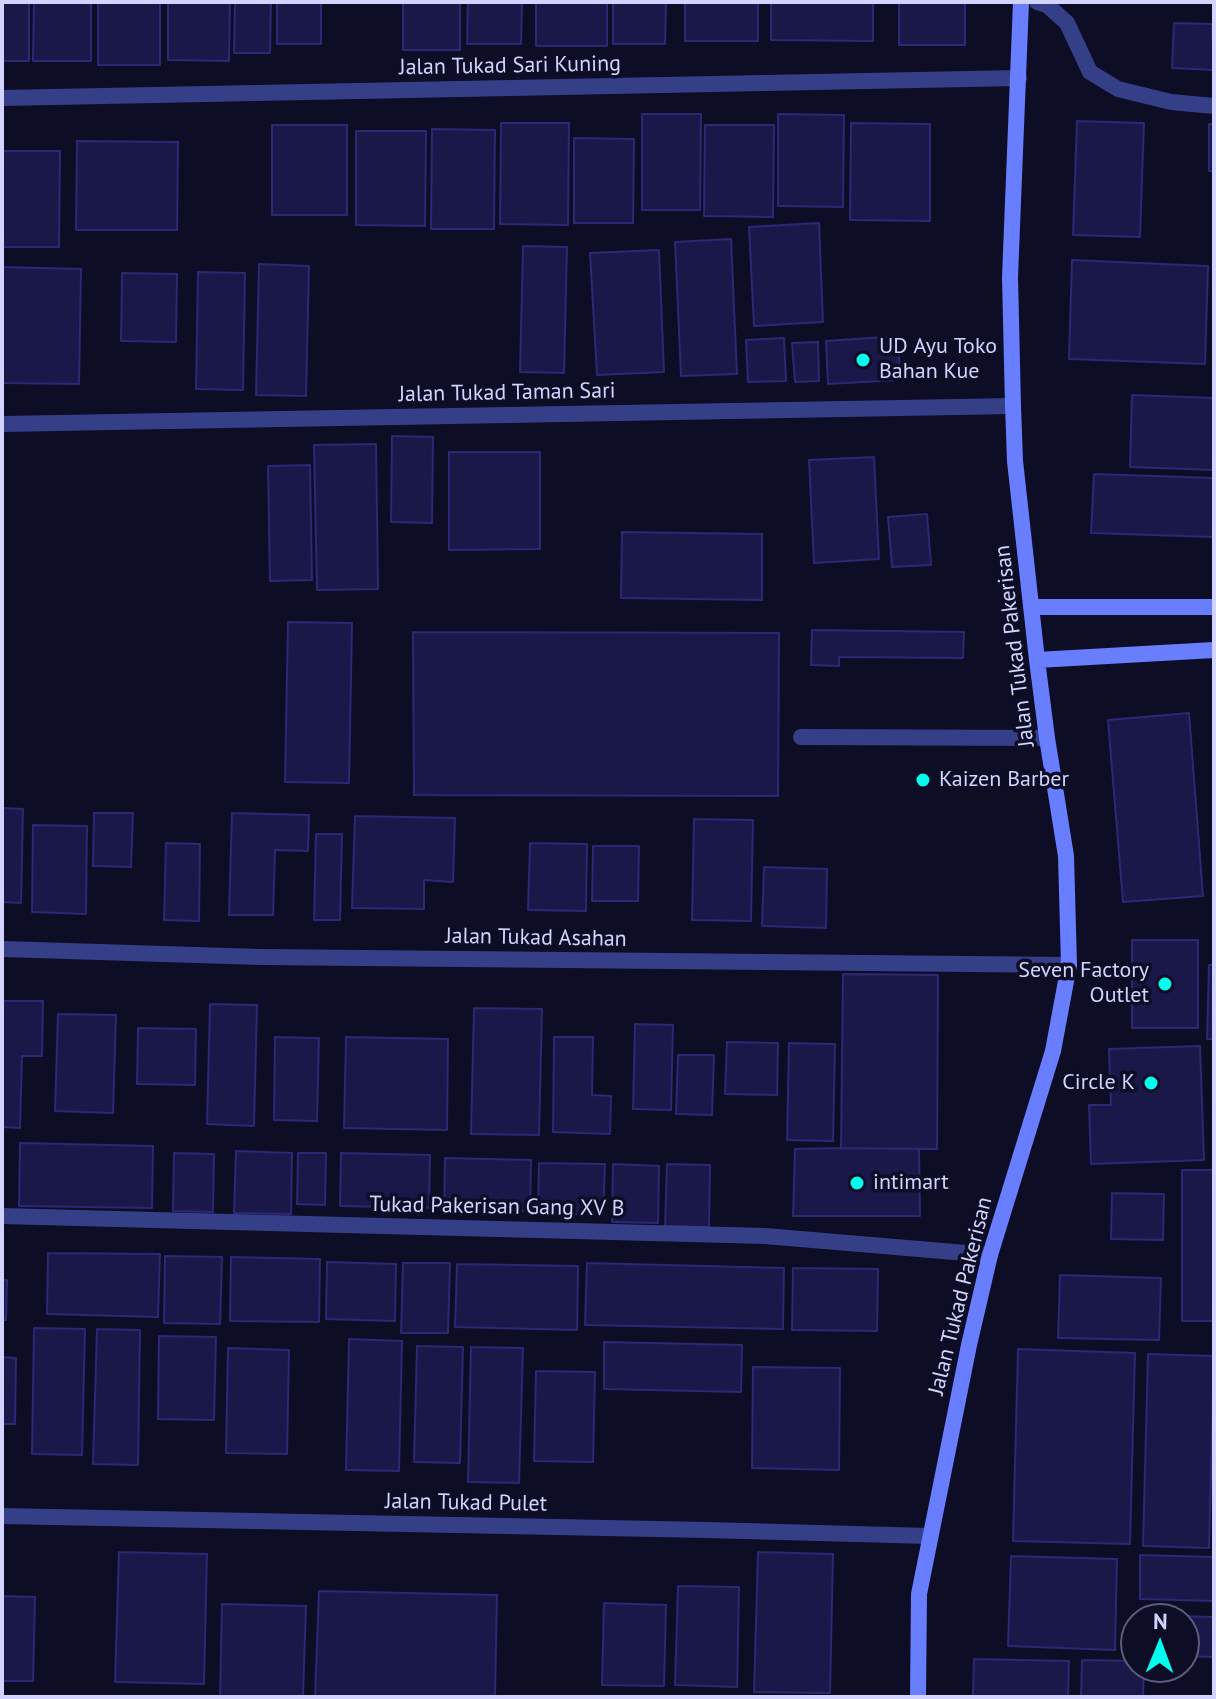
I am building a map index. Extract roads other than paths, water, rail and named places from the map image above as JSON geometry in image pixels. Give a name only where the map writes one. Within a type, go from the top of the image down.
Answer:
[{"type":"street","name":"Jalan Tukad Pakerisan","points":[[918,1697],[919,1594],[930,1536],[990,1255],[1053,1051],[1069,965],[1066,856],[1047,738],[1015,461],[1010,277],[1021,2]]},
{"type":"street","points":[[1037,2],[1047,5],[1067,23],[1090,72],[1118,89],[1171,102],[1214,106]]},
{"type":"street","name":"Jalan Tukad Sari Kuning","points":[[2,98],[1019,78]]},
{"type":"street","name":"Jalan Tukad Taman Sari","points":[[2,424],[1013,406]]},
{"type":"street","points":[[1032,607],[1214,607]]},
{"type":"street","points":[[1037,660],[1214,650]]},
{"type":"street","points":[[801,737],[1047,738]]},
{"type":"street","name":"Jalan Tukad Asahan","points":[[2,949],[261,957],[1069,965]]},
{"type":"street","name":"Tukad Pakerisan Gang XV B","points":[[2,1216],[765,1236],[990,1255]]},
{"type":"street","name":"Jalan Tukad Pulet","points":[[2,1516],[930,1536]]},
{"type":"place","name":"UD Ayu Toko Bahan Kue","points":[[863,360]]},
{"type":"place","name":"Kaizen Barber","points":[[923,780]]},
{"type":"place","name":"Seven Factory Outlet","points":[[1165,984]]},
{"type":"place","name":"Circle K","points":[[1151,1083]]},
{"type":"place","name":"intimart","points":[[857,1183]]}]
